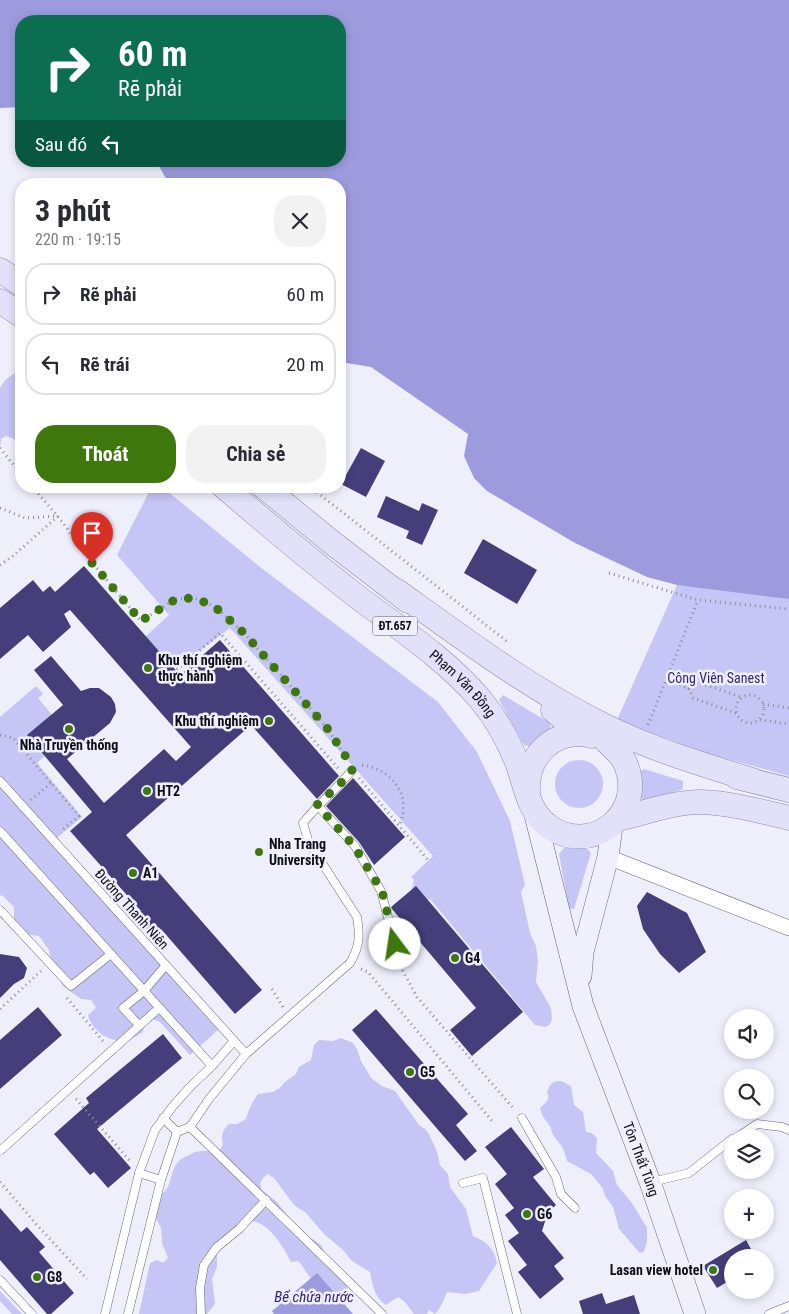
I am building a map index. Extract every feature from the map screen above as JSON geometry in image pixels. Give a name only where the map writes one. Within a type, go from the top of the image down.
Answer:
[{"type":"main road","points":[[0,270],[15,280]]},
{"type":"main road","points":[[0,301],[15,311]]},
{"type":"main road","name":"Phạm Văn Đồng","points":[[231,493],[304,556],[457,675],[481,700],[503,734],[517,763],[532,804],[546,825],[561,834],[579,837],[596,834],[615,822],[667,806],[700,802],[731,805],[789,818]]},
{"type":"main road","name":"Phạm Văn Đồng","points":[[272,493],[330,541],[397,590],[451,638],[500,675],[560,714],[582,734]]},
{"type":"main road","points":[[397,590],[494,660],[549,696],[604,725],[671,753],[752,780]]},
{"type":"main road","name":"Phạm Văn Đồng","points":[[532,804],[528,780],[531,765],[540,752],[551,741],[566,735],[582,734],[656,757],[789,790]]},
{"type":"main road","name":"Phạm Văn Đồng","points":[[607,742],[618,752],[626,764],[630,778],[630,793],[626,807],[615,822]]},
{"type":"main road","name":"Tôn Thất Tùng","points":[[532,804],[583,1006],[650,1182],[695,1314]]},
{"type":"main road","name":"Tôn Thất Tùng","points":[[583,1006],[580,975],[583,952],[608,857],[615,822]]},
{"type":"street","points":[[608,857],[789,928]]},
{"type":"lane","points":[[177,1132],[190,1127],[214,1092],[246,1054],[350,963],[357,950],[359,929],[357,917],[309,843],[303,823],[317,805],[352,770]]},
{"type":"lane","name":"Đường Thanh Niên","points":[[0,781],[246,1054]]},
{"type":"lane","points":[[317,805],[354,846],[382,891],[395,944]]},
{"type":"lane","points":[[0,831],[212,1066]]},
{"type":"lane","points":[[0,910],[71,986],[111,954]]},
{"type":"lane","points":[[139,1025],[124,1008],[144,991],[166,965]]},
{"type":"lane","points":[[0,1151],[159,1008]]},
{"type":"lane","points":[[105,1314],[139,1173],[155,1130],[190,1087],[234,1041]]},
{"type":"lane","points":[[163,1118],[177,1132]]},
{"type":"lane","points":[[522,1118],[556,1177],[561,1194],[575,1208]]},
{"type":"lane","points":[[749,1129],[758,1124],[789,1130]]},
{"type":"lane","points":[[190,1127],[382,1314]]},
{"type":"lane","points":[[128,1314],[161,1180],[177,1132]]},
{"type":"lane","points":[[650,1182],[689,1173],[724,1146]]},
{"type":"lane","points":[[139,1173],[161,1180]]},
{"type":"lane","points":[[462,1183],[483,1178],[517,1314]]},
{"type":"lane","points":[[201,1314],[200,1288],[204,1265],[216,1248],[239,1229],[266,1200]]},
{"type":"lane","points":[[0,1280],[32,1314]]},
{"type":"lane","points":[[769,1314],[789,1306]]},
{"type":"path","points":[[0,448],[15,467]]},
{"type":"path","points":[[38,493],[58,516],[80,548],[141,621],[176,599],[194,598],[214,606],[244,633],[327,728],[348,760],[352,770],[400,824],[428,860]]},
{"type":"path","points":[[318,493],[510,643]]},
{"type":"path","points":[[0,508],[25,518],[58,516]]},
{"type":"path","points":[[0,565],[13,556],[58,516]]},
{"type":"path","points":[[609,573],[698,600],[789,609]]},
{"type":"path","points":[[647,726],[698,600]]},
{"type":"path","points":[[173,673],[220,633],[345,776],[359,765],[376,767],[392,778],[400,789],[404,804],[404,814],[400,824]]},
{"type":"path","points":[[666,678],[689,688],[693,698],[736,713]]},
{"type":"path","points":[[689,688],[697,682],[741,697]]},
{"type":"path","points":[[748,694],[754,694],[763,704],[764,713],[760,719],[754,722],[740,720],[736,713],[736,702],[748,694]]},
{"type":"path","points":[[763,704],[789,708]]},
{"type":"path","points":[[760,719],[789,724]]},
{"type":"path","points":[[0,735],[13,738],[79,816],[58,833]]},
{"type":"path","points":[[31,800],[51,783]]},
{"type":"path","points":[[395,944],[403,971],[416,998],[522,1118]]},
{"type":"path","points":[[350,963],[368,972],[492,1121]]},
{"type":"path","points":[[0,1009],[43,969]]},
{"type":"path","points":[[76,1098],[130,1161]]},
{"type":"path","points":[[0,1182],[87,1279]]},
{"type":"green space","points":[[15,373],[15,440],[6,436],[1,439],[0,451],[0,388],[5,380]]},
{"type":"green space","points":[[148,493],[170,493],[260,567],[438,702],[477,752],[510,821],[525,885],[521,892],[530,933],[536,946],[538,962],[536,982],[551,1008],[552,1019],[550,1024],[546,1027],[535,1025],[430,899],[427,900],[411,892],[414,880],[411,877],[433,856],[230,628],[177,668],[145,637],[169,615],[117,555]]},
{"type":"green space","name":"Công Viên Sanest","points":[[677,585],[789,595],[789,776],[706,753],[617,720]]},
{"type":"green space","points":[[36,686],[43,694],[38,698],[68,734],[37,763],[82,817],[53,841],[218,1030],[190,1055],[160,1022],[146,1016],[143,1032],[137,1036],[119,1040],[101,1034],[88,1017],[96,1008],[91,1000],[81,999],[63,986],[58,970],[50,957],[49,950],[39,936],[24,934],[14,922],[14,907],[0,895],[0,717]]},
{"type":"green space","points":[[503,695],[550,723],[551,730],[531,747],[524,745],[499,700]]},
{"type":"green space","points":[[574,760],[584,760],[593,764],[599,770],[602,775],[602,793],[593,804],[584,808],[574,808],[565,804],[559,798],[555,789],[555,779],[559,770],[565,764]]},
{"type":"green space","points":[[644,769],[683,781],[683,789],[645,802],[641,798],[639,773]]},
{"type":"green space","points":[[564,848],[586,848],[591,853],[574,909],[569,909],[559,854]]},
{"type":"green space","points":[[341,1038],[353,1043],[371,1078],[382,1086],[395,1091],[419,1125],[429,1134],[437,1152],[440,1165],[448,1174],[450,1187],[466,1209],[473,1236],[482,1240],[494,1253],[497,1263],[479,1291],[466,1294],[447,1292],[435,1314],[429,1310],[427,1314],[414,1314],[404,1301],[398,1297],[386,1305],[377,1295],[370,1272],[352,1261],[342,1249],[325,1235],[306,1213],[294,1205],[274,1178],[268,1174],[260,1184],[262,1190],[277,1202],[298,1229],[321,1245],[332,1268],[345,1282],[350,1294],[345,1297],[314,1280],[298,1261],[291,1262],[273,1234],[259,1223],[252,1221],[241,1225],[217,1245],[217,1267],[212,1279],[215,1304],[207,1314],[139,1314],[150,1263],[157,1260],[163,1263],[168,1258],[162,1243],[161,1228],[154,1215],[160,1195],[167,1188],[175,1166],[184,1157],[195,1152],[219,1151],[223,1145],[222,1136],[225,1129],[229,1124],[237,1124],[246,1119],[258,1094],[273,1092],[296,1074],[299,1067],[311,1060],[314,1045],[319,1040],[333,1041]]},
{"type":"green space","points":[[561,1081],[571,1086],[574,1105],[583,1112],[586,1132],[592,1133],[597,1138],[596,1153],[613,1171],[617,1185],[632,1203],[647,1228],[647,1241],[644,1252],[640,1253],[619,1229],[613,1207],[605,1196],[602,1187],[591,1174],[567,1161],[563,1148],[543,1117],[540,1108],[548,1099],[547,1092],[549,1087],[553,1082]]},
{"type":"green space","points":[[0,1291],[22,1314],[12,1314],[0,1301]]},
{"type":"water","points":[[0,0],[789,0],[789,599],[677,585],[647,577],[575,543],[487,491],[474,478],[464,456],[468,434],[371,367],[346,363],[346,178],[166,178],[159,167],[346,167],[346,15],[15,15],[15,107],[0,108]]},
{"type":"water","name":"Bể chứa nước","points":[[317,1273],[353,1314],[274,1314],[272,1311]]},
{"type":"building","points":[[361,448],[385,461],[366,497],[346,487],[346,475]]},
{"type":"building","points":[[386,496],[419,511],[422,503],[438,510],[422,545],[406,538],[409,531],[377,517]]},
{"type":"building","points":[[483,539],[537,570],[517,604],[464,573]]},
{"type":"building","points":[[84,566],[180,675],[220,640],[339,776],[317,799],[251,725],[126,835],[262,990],[235,1014],[161,929],[152,936],[135,916],[141,911],[70,831],[92,812],[27,735],[63,705],[34,670],[51,656],[81,691],[99,688],[111,697],[115,704],[116,712],[110,723],[67,759],[104,803],[164,749],[176,761],[191,747],[70,610],[64,614],[71,627],[43,652],[28,635],[0,659],[0,608],[33,580],[43,592],[50,586],[55,592]]},
{"type":"building","points":[[353,778],[405,837],[374,865],[359,842],[326,806]]},
{"type":"building","name":"G4","points":[[416,886],[523,1012],[472,1056],[450,1030],[476,1008],[391,907]]},
{"type":"building","points":[[647,892],[687,913],[706,952],[679,973],[660,954],[643,929],[637,906]]},
{"type":"building","points":[[0,954],[19,957],[27,968],[24,978],[14,984],[0,998]]},
{"type":"building","points":[[38,1007],[62,1035],[0,1089],[0,1040]]},
{"type":"building","name":"G5","points":[[376,1009],[468,1114],[456,1125],[477,1151],[465,1161],[352,1030]]},
{"type":"building","points":[[163,1034],[182,1058],[97,1129],[131,1168],[108,1188],[94,1172],[90,1175],[54,1134],[89,1103],[86,1098]]},
{"type":"building","name":"G6","points":[[511,1127],[544,1169],[533,1177],[556,1205],[548,1212],[542,1231],[564,1258],[554,1266],[564,1279],[540,1299],[518,1272],[527,1265],[508,1241],[519,1233],[505,1215],[514,1208],[495,1184],[507,1174],[485,1147]]},
{"type":"building","name":"G8","points":[[0,1208],[21,1232],[27,1227],[45,1247],[39,1252],[74,1293],[51,1314],[47,1314],[0,1260]]},
{"type":"building","points":[[746,1240],[751,1249],[731,1249]]},
{"type":"building","points":[[724,1253],[724,1284],[717,1288],[703,1266]]},
{"type":"building","points":[[602,1293],[606,1304],[634,1295],[640,1314],[583,1314],[579,1301]]},
{"type":"place","name":"Khu thí nghiệm thực hành","points":[[148,668]]},
{"type":"place","name":"Khu thí nghiệm","points":[[269,721]]},
{"type":"place","name":"Nhà Truyền thống","points":[[69,729]]},
{"type":"place","name":"HT2","points":[[147,791]]},
{"type":"place","name":"Nha Trang University","points":[[259,852]]},
{"type":"place","name":"A1","points":[[133,873]]},
{"type":"place","name":"G4","points":[[455,958]]},
{"type":"place","name":"G5","points":[[410,1072]]},
{"type":"place","name":"G6","points":[[527,1214]]},
{"type":"place","name":"Lasan view hotel","points":[[713,1270]]},
{"type":"place","name":"G8","points":[[37,1277]]},
{"type":"route","points":[[92,563],[141,621],[176,599],[194,598],[214,606],[244,633],[327,728],[348,760],[352,770],[317,805],[354,846],[382,891],[395,944]]}]
